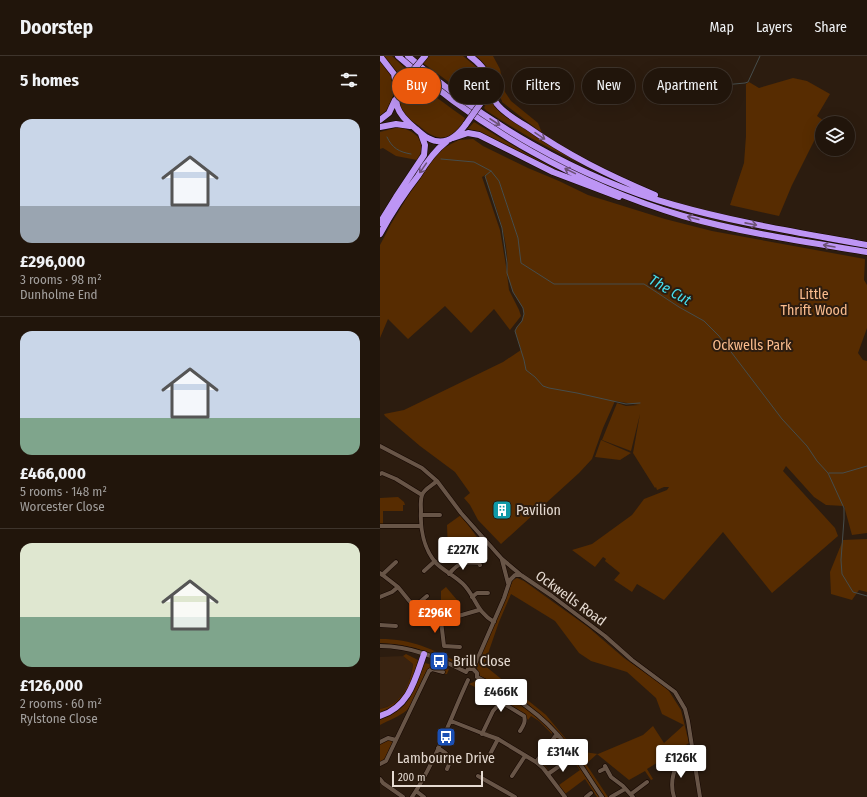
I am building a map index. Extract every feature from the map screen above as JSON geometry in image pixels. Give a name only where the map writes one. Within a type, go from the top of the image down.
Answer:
[{"type":"highway","points":[[380,56],[392,71]]},
{"type":"highway","points":[[398,56],[449,98],[482,121],[524,147],[575,174],[651,206]]},
{"type":"highway","points":[[408,56],[474,108],[514,133],[545,151],[611,182],[648,197],[744,223],[867,245]]},
{"type":"highway","points":[[415,68],[425,56]]},
{"type":"highway","points":[[470,56],[483,68]]},
{"type":"highway","points":[[380,120],[387,116],[393,104]]},
{"type":"highway","points":[[397,104],[400,114],[405,121],[426,137],[434,141],[441,142],[468,133],[479,135],[565,177],[629,201],[737,229],[867,252]]},
{"type":"highway","points":[[380,234],[401,200],[438,148],[460,133],[480,104]]},
{"type":"highway","points":[[498,104],[550,143],[580,160],[604,173],[686,208]]},
{"type":"highway","points":[[380,127],[400,124],[416,129],[422,136],[424,142],[424,156],[380,223]]},
{"type":"highway","points":[[380,716],[393,710],[407,698],[415,681],[424,654]]},
{"type":"street","name":"Ockwells Road","points":[[380,446],[401,455],[422,468],[438,481],[462,513],[502,559],[521,575],[552,596],[605,636],[632,660],[675,692],[684,709],[688,721],[700,797]]},
{"type":"street","points":[[380,474],[382,473],[396,479],[422,495]]},
{"type":"street","points":[[438,481],[422,495],[421,526],[424,542],[429,554],[435,561],[465,586],[479,610],[494,622]]},
{"type":"street","points":[[421,515],[440,515]]},
{"type":"street","points":[[380,526],[421,526]]},
{"type":"street","points":[[502,559],[508,583]]},
{"type":"street","points":[[424,570],[435,561]]},
{"type":"street","points":[[396,562],[381,574],[398,587],[424,619],[441,621],[479,610]]},
{"type":"street","points":[[449,574],[458,564],[462,562],[480,562],[480,565]]},
{"type":"street","points":[[466,672],[473,669],[504,598],[508,583],[515,575],[521,575]]},
{"type":"street","points":[[380,597],[392,592],[398,587]]},
{"type":"street","points":[[472,596],[477,593],[488,593]]},
{"type":"street","points":[[414,607],[427,596]]},
{"type":"street","points":[[441,621],[444,646],[460,647]]},
{"type":"street","points":[[380,625],[396,626]]},
{"type":"street","points":[[380,646],[400,647],[424,654],[446,661],[466,672]]},
{"type":"street","points":[[380,764],[386,761],[429,671],[432,669],[443,672]]},
{"type":"street","points":[[473,669],[477,673],[477,678]]},
{"type":"street","points":[[466,672],[465,676],[468,680]]},
{"type":"street","points":[[468,680],[474,680],[477,678],[502,690],[522,702],[541,718],[567,746],[602,797]]},
{"type":"street","points":[[412,797],[451,721],[468,680]]},
{"type":"street","points":[[482,734],[493,711],[501,702],[524,716],[524,724],[520,731]]},
{"type":"street","points":[[451,721],[498,739],[536,762],[548,774],[565,797]]},
{"type":"street","points":[[536,762],[557,734]]},
{"type":"street","points":[[380,742],[388,738],[396,740]]},
{"type":"street","points":[[488,754],[498,739]]},
{"type":"street","points":[[438,748],[448,754],[450,759],[448,769]]},
{"type":"street","points":[[512,776],[525,756]]},
{"type":"street","points":[[674,797],[671,785],[673,776],[680,762],[686,758]]},
{"type":"street","points":[[548,774],[568,760]]},
{"type":"street","points":[[600,771],[606,767],[611,777],[632,796],[647,782]]},
{"type":"street","points":[[478,776],[515,797]]},
{"type":"street","points":[[380,779],[383,783],[403,797]]},
{"type":"street","points":[[611,797],[625,789]]},
{"type":"street","points":[[416,791],[424,797]]},
{"type":"street","points":[[586,797],[591,793]]},
{"type":"shaded area","points":[[403,656],[413,664],[408,686],[400,698],[391,705],[380,709],[380,657]]},
{"type":"green space","points":[[383,56],[392,56],[405,68],[392,68],[392,73]]},
{"type":"green space","points":[[430,56],[463,56],[477,68],[449,68],[449,82],[441,76],[441,68],[430,68],[423,63]]},
{"type":"green space","points":[[476,56],[493,56],[499,68],[486,68]]},
{"type":"green space","points":[[380,59],[392,75],[392,100],[387,110],[380,118]]},
{"type":"green space","points":[[793,78],[807,81],[830,94],[817,116],[815,116],[815,139],[792,185],[779,216],[730,205],[744,163],[746,136],[746,84],[749,82],[759,88]]},
{"type":"green space","points":[[504,87],[512,104],[515,104],[538,123],[542,133],[504,104]]},
{"type":"green space","points":[[441,101],[465,118],[457,131],[453,134],[439,137],[428,133],[417,125],[405,116],[400,104],[441,104]]},
{"type":"green space","points":[[486,104],[499,104],[541,139],[594,170],[539,143],[513,128],[484,108]]},
{"type":"green space","points":[[474,122],[527,154],[569,176],[524,155],[479,131],[468,129]]},
{"type":"green space","points":[[399,127],[411,131],[419,138],[422,148],[417,160],[396,156],[383,148],[380,149],[380,132]]},
{"type":"green space","name":"Ockwells Park","points":[[473,139],[483,146],[528,168],[588,195],[665,219],[712,231],[865,259],[864,280],[867,285],[867,328],[858,353],[863,360],[867,361],[867,533],[852,535],[844,506],[826,505],[814,497],[786,466],[783,471],[835,528],[838,536],[772,593],[723,532],[664,600],[637,584],[632,592],[614,580],[620,573],[605,561],[606,559],[603,557],[595,567],[572,550],[592,544],[632,515],[644,499],[667,490],[669,487],[664,487],[657,490],[633,453],[640,414],[631,451],[602,440],[617,403],[626,406],[639,405],[615,401],[603,428],[592,459],[579,473],[501,544],[478,520],[470,505],[464,498],[470,493],[455,472],[420,446],[384,414],[404,410],[503,362],[521,350],[515,331],[522,321],[524,314],[523,308],[513,292],[507,274],[509,290],[521,316],[510,330],[494,309],[471,333],[445,306],[408,339],[388,319],[380,338],[380,245],[409,194],[436,155],[442,149],[459,140]],"holes":[[[489,173],[485,176],[504,236],[507,272],[500,230],[482,177]]]},
{"type":"green space","points":[[601,440],[631,453],[620,460],[595,457]]},
{"type":"green space","points":[[398,497],[404,502],[405,505],[403,505],[403,511],[383,511],[383,524],[380,524],[380,498]]},
{"type":"green space","points":[[461,515],[484,547],[448,551],[447,525]]},
{"type":"green space","points":[[867,539],[867,592],[859,590],[852,600],[831,594],[830,572],[843,540]]},
{"type":"green space","points":[[517,578],[524,581],[588,627],[624,658],[667,688],[681,710],[689,743],[647,769],[653,779],[651,780],[645,771],[629,780],[597,754],[586,764],[608,797],[605,797],[583,764],[550,723],[522,700],[480,676],[476,666],[513,580]],"holes":[[[511,594],[555,621],[579,653],[591,661],[627,672],[656,698],[662,714],[684,725],[664,743],[653,726],[643,735],[598,754],[576,751],[546,715],[484,665],[499,622]]]},
{"type":"green space","points":[[446,587],[457,600],[454,603],[441,605],[441,591]]},
{"type":"green space","points":[[380,639],[392,639],[422,646],[460,663],[458,664],[429,652],[411,647],[380,643]]},
{"type":"green space","points":[[406,654],[418,660],[410,685],[402,700],[396,706],[380,713],[380,709],[388,707],[400,698],[407,686],[413,664],[403,656]]},
{"type":"green space","points":[[425,663],[449,669],[447,674],[445,674],[445,671],[429,668],[407,710],[397,717],[380,725],[380,720],[399,710],[410,698]]},
{"type":"green space","points":[[476,681],[507,696],[526,708],[552,731],[552,734],[539,721],[531,716],[528,720],[525,716],[500,701],[494,701],[496,698],[469,684]]},
{"type":"green space","points":[[556,738],[559,738],[600,797],[597,797],[585,779],[565,794],[559,785],[580,770],[562,745],[541,760],[549,771],[540,763],[539,761]]},
{"type":"green space","points":[[389,739],[393,742],[385,760],[380,762],[380,744]]},
{"type":"waterway","points":[[732,84],[748,82],[760,56]]},
{"type":"waterway","points":[[387,137],[396,149],[411,154]]},
{"type":"waterway","name":"The Cut","points":[[441,159],[474,162],[491,171],[499,181],[518,238],[521,263],[554,284],[644,284],[679,307],[704,321],[719,336],[782,419],[807,446],[817,461],[828,473],[844,508],[841,560],[842,574],[853,592],[867,596]]},
{"type":"waterway","points":[[491,171],[485,176],[502,228],[507,273],[513,292],[523,308],[524,314],[522,321],[515,331],[526,370],[543,386],[549,388],[626,404],[640,403]]},
{"type":"waterway","name":"The Cut","points":[[829,473],[843,473],[867,466]]},
{"type":"place","name":"Pavilion","points":[[502,510]]},
{"type":"place","name":"Brill Close","points":[[439,661]]},
{"type":"place","name":"Lambourne Drive","points":[[446,737]]},
{"type":"park label","name":"Little Thrift Wood","points":[[814,302]]}]
